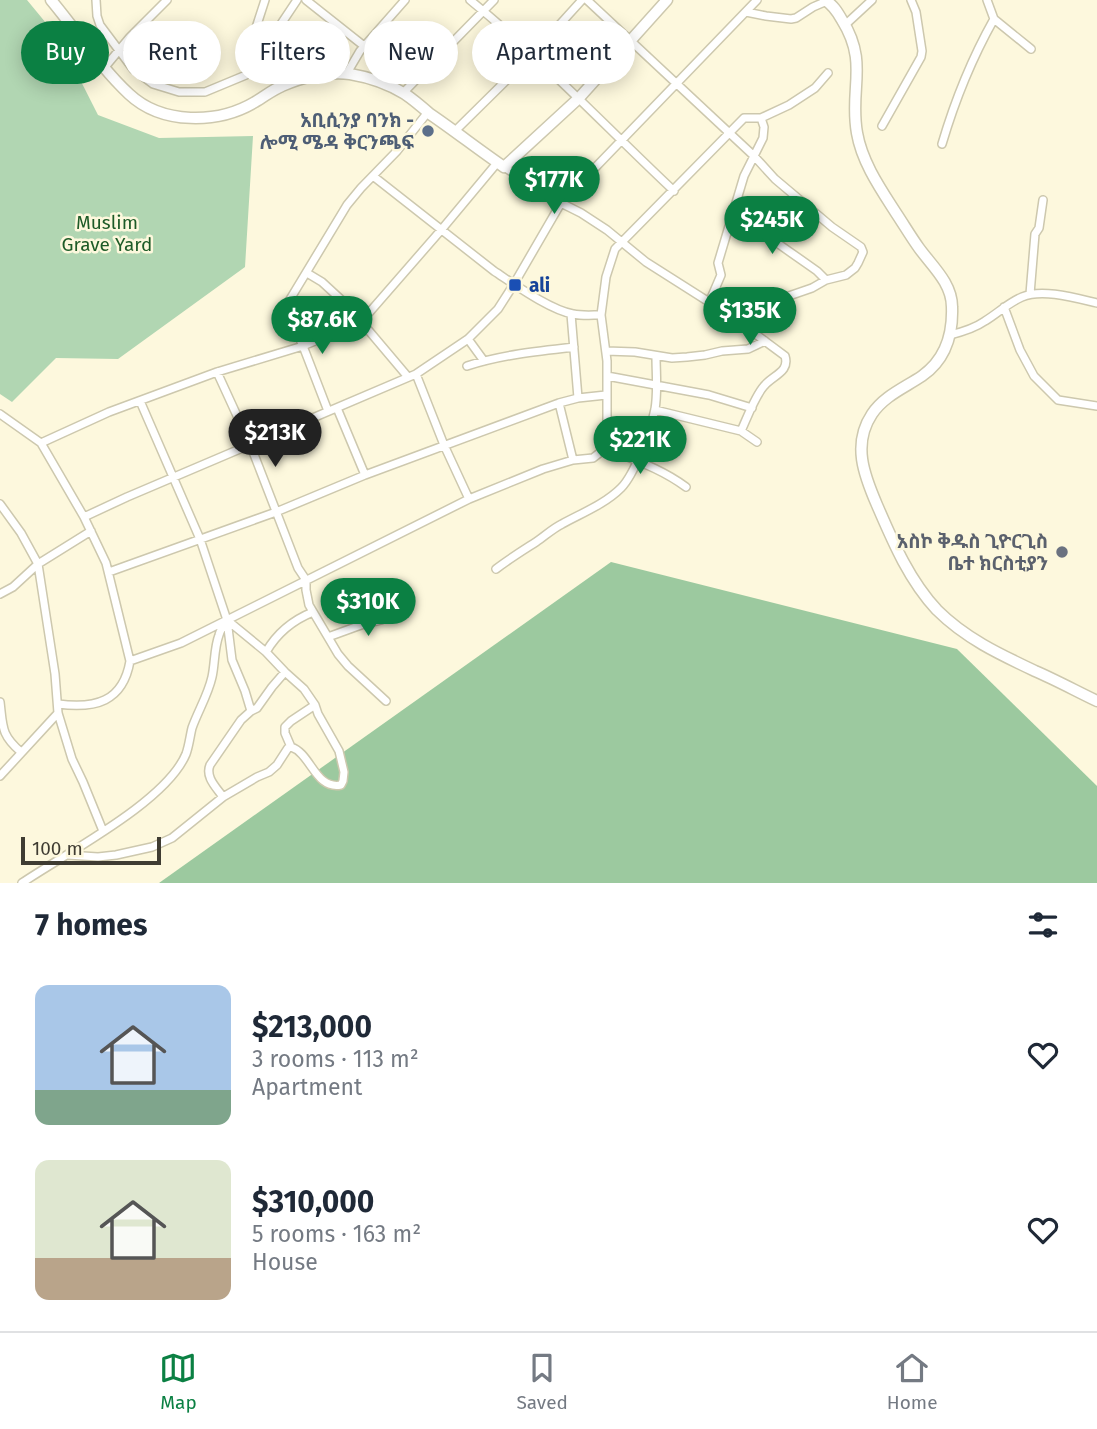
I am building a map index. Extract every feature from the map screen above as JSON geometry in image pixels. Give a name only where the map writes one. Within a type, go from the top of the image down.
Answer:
[{"type":"street","points":[[51,0],[68,21]]},
{"type":"street","points":[[96,0],[100,25],[133,69],[153,84],[179,92],[205,92],[235,81]]},
{"type":"street","points":[[109,62],[167,0]]},
{"type":"street","points":[[258,21],[265,0]]},
{"type":"street","points":[[283,21],[297,0]]},
{"type":"street","points":[[306,0],[364,46],[350,69]]},
{"type":"street","points":[[391,0],[398,7]]},
{"type":"street","points":[[386,21],[405,0]]},
{"type":"street","points":[[470,0],[495,21]]},
{"type":"street","points":[[403,93],[494,0]]},
{"type":"street","points":[[563,21],[582,0]]},
{"type":"street","points":[[587,0],[610,21]]},
{"type":"street","points":[[635,36],[667,0]]},
{"type":"street","points":[[84,517],[412,376],[468,339],[498,309],[561,203],[757,0]]},
{"type":"street","points":[[845,25],[872,0]]},
{"type":"street","points":[[882,126],[921,57],[916,12],[911,0]]},
{"type":"street","points":[[987,0],[994,19],[1031,49]]},
{"type":"street","points":[[746,12],[791,19],[813,7],[830,2],[852,38],[857,56],[857,131],[861,149],[874,176],[919,249],[939,274],[952,303],[950,335],[946,349],[932,368],[888,397],[872,414],[862,438],[864,472],[894,545],[907,569],[936,608],[952,623],[991,650],[1097,701]]},
{"type":"street","points":[[942,144],[963,80],[994,19]]},
{"type":"street","points":[[635,45],[775,178],[832,227],[862,247],[863,252],[855,268],[846,275],[731,316]]},
{"type":"street","points":[[109,71],[140,103],[162,112],[190,118],[231,113],[288,84]]},
{"type":"street","points":[[131,661],[181,643],[470,499],[543,469],[598,455],[605,448],[607,440],[606,351],[601,315],[606,277],[615,249],[744,118],[761,118],[803,96],[815,88],[828,73]]},
{"type":"street","points":[[350,75],[376,81],[403,93],[500,165],[607,230],[646,262],[731,316],[785,356],[786,364],[782,371],[762,388],[741,431]]},
{"type":"street","points":[[455,131],[502,84]]},
{"type":"street","points":[[563,84],[674,191]]},
{"type":"street","points":[[41,443],[109,412],[217,372],[303,346],[361,322],[500,165],[592,84]]},
{"type":"street","points":[[328,411],[287,306],[347,205],[397,151],[428,112]]},
{"type":"street","points":[[709,303],[721,275],[718,263],[744,176],[763,138],[761,118]]},
{"type":"street","points":[[373,176],[514,284],[571,314],[601,315]]},
{"type":"street","points":[[1030,294],[1035,234],[1039,228],[1043,200]]},
{"type":"street","points":[[733,213],[769,234],[826,280]]},
{"type":"street","points":[[307,273],[336,294],[412,376],[470,499]]},
{"type":"street","points":[[950,335],[984,322],[1022,296],[1030,294],[1060,295],[1097,303]]},
{"type":"street","points":[[1004,307],[1020,350],[1034,376],[1058,400],[1097,406]]},
{"type":"street","points":[[571,314],[578,398]]},
{"type":"street","points":[[468,339],[484,360]]},
{"type":"street","points":[[606,351],[672,358],[748,349],[765,341]]},
{"type":"street","points":[[467,366],[532,351],[574,347]]},
{"type":"street","points":[[496,569],[546,533],[591,509],[620,489],[638,461],[655,410],[656,356]]},
{"type":"street","points":[[217,372],[306,580],[307,597],[313,612],[348,666],[386,701]]},
{"type":"street","points":[[607,376],[709,395],[752,408]]},
{"type":"street","points":[[109,572],[276,512],[365,475],[559,403],[606,395]]},
{"type":"street","points":[[140,401],[201,539],[227,620],[232,660],[251,711]]},
{"type":"street","points":[[559,403],[573,460]]},
{"type":"street","points":[[337,408],[365,475]]},
{"type":"street","points":[[655,410],[741,431],[757,442]]},
{"type":"street","points":[[0,414],[41,443],[84,517],[109,572],[131,661],[124,683],[113,696],[95,704],[58,704]]},
{"type":"street","points":[[605,448],[648,464],[685,487]]},
{"type":"street","points":[[0,504],[21,533],[38,564],[55,674],[58,713],[72,759],[103,831]]},
{"type":"street","points":[[0,594],[13,587],[38,564],[90,531]]},
{"type":"street","points":[[266,652],[280,632],[292,622],[313,612]]},
{"type":"street","points":[[328,637],[397,612]]},
{"type":"street","points":[[227,620],[266,652],[304,689],[339,751],[344,772],[341,785],[331,786],[326,783],[313,771],[298,749],[291,747]]},
{"type":"street","points":[[22,883],[103,831],[155,793],[173,774],[186,752],[191,731],[207,694],[219,634],[227,620]]},
{"type":"street","points":[[223,797],[209,778],[208,769],[241,720],[257,708],[285,672]]},
{"type":"street","points":[[0,702],[2,731],[21,752]]},
{"type":"street","points":[[291,747],[285,727],[315,705]]},
{"type":"street","points":[[0,776],[58,713]]},
{"type":"street","points":[[67,855],[116,855],[162,843],[223,797],[269,772],[291,747]]},
{"type":"green space","name":"Muslim Grave Yard","points":[[0,0],[27,0],[44,21],[21,21],[21,84],[82,84],[98,115],[159,138],[253,136],[245,267],[118,359],[56,358],[12,402],[0,394]]},
{"type":"green space","points":[[611,562],[957,649],[1097,786],[1097,883],[159,883]]},
{"type":"place","name":"አቢሲንያ ባንክ - ሎሚ ሜዳ ቅርንጫፍ","points":[[428,131]]},
{"type":"place","name":"ali","points":[[515,285]]},
{"type":"place","name":"አስኮ ቅዱስ ጊዮርጊስ ቤተ ክርስቲያን","points":[[1062,552]]}]
